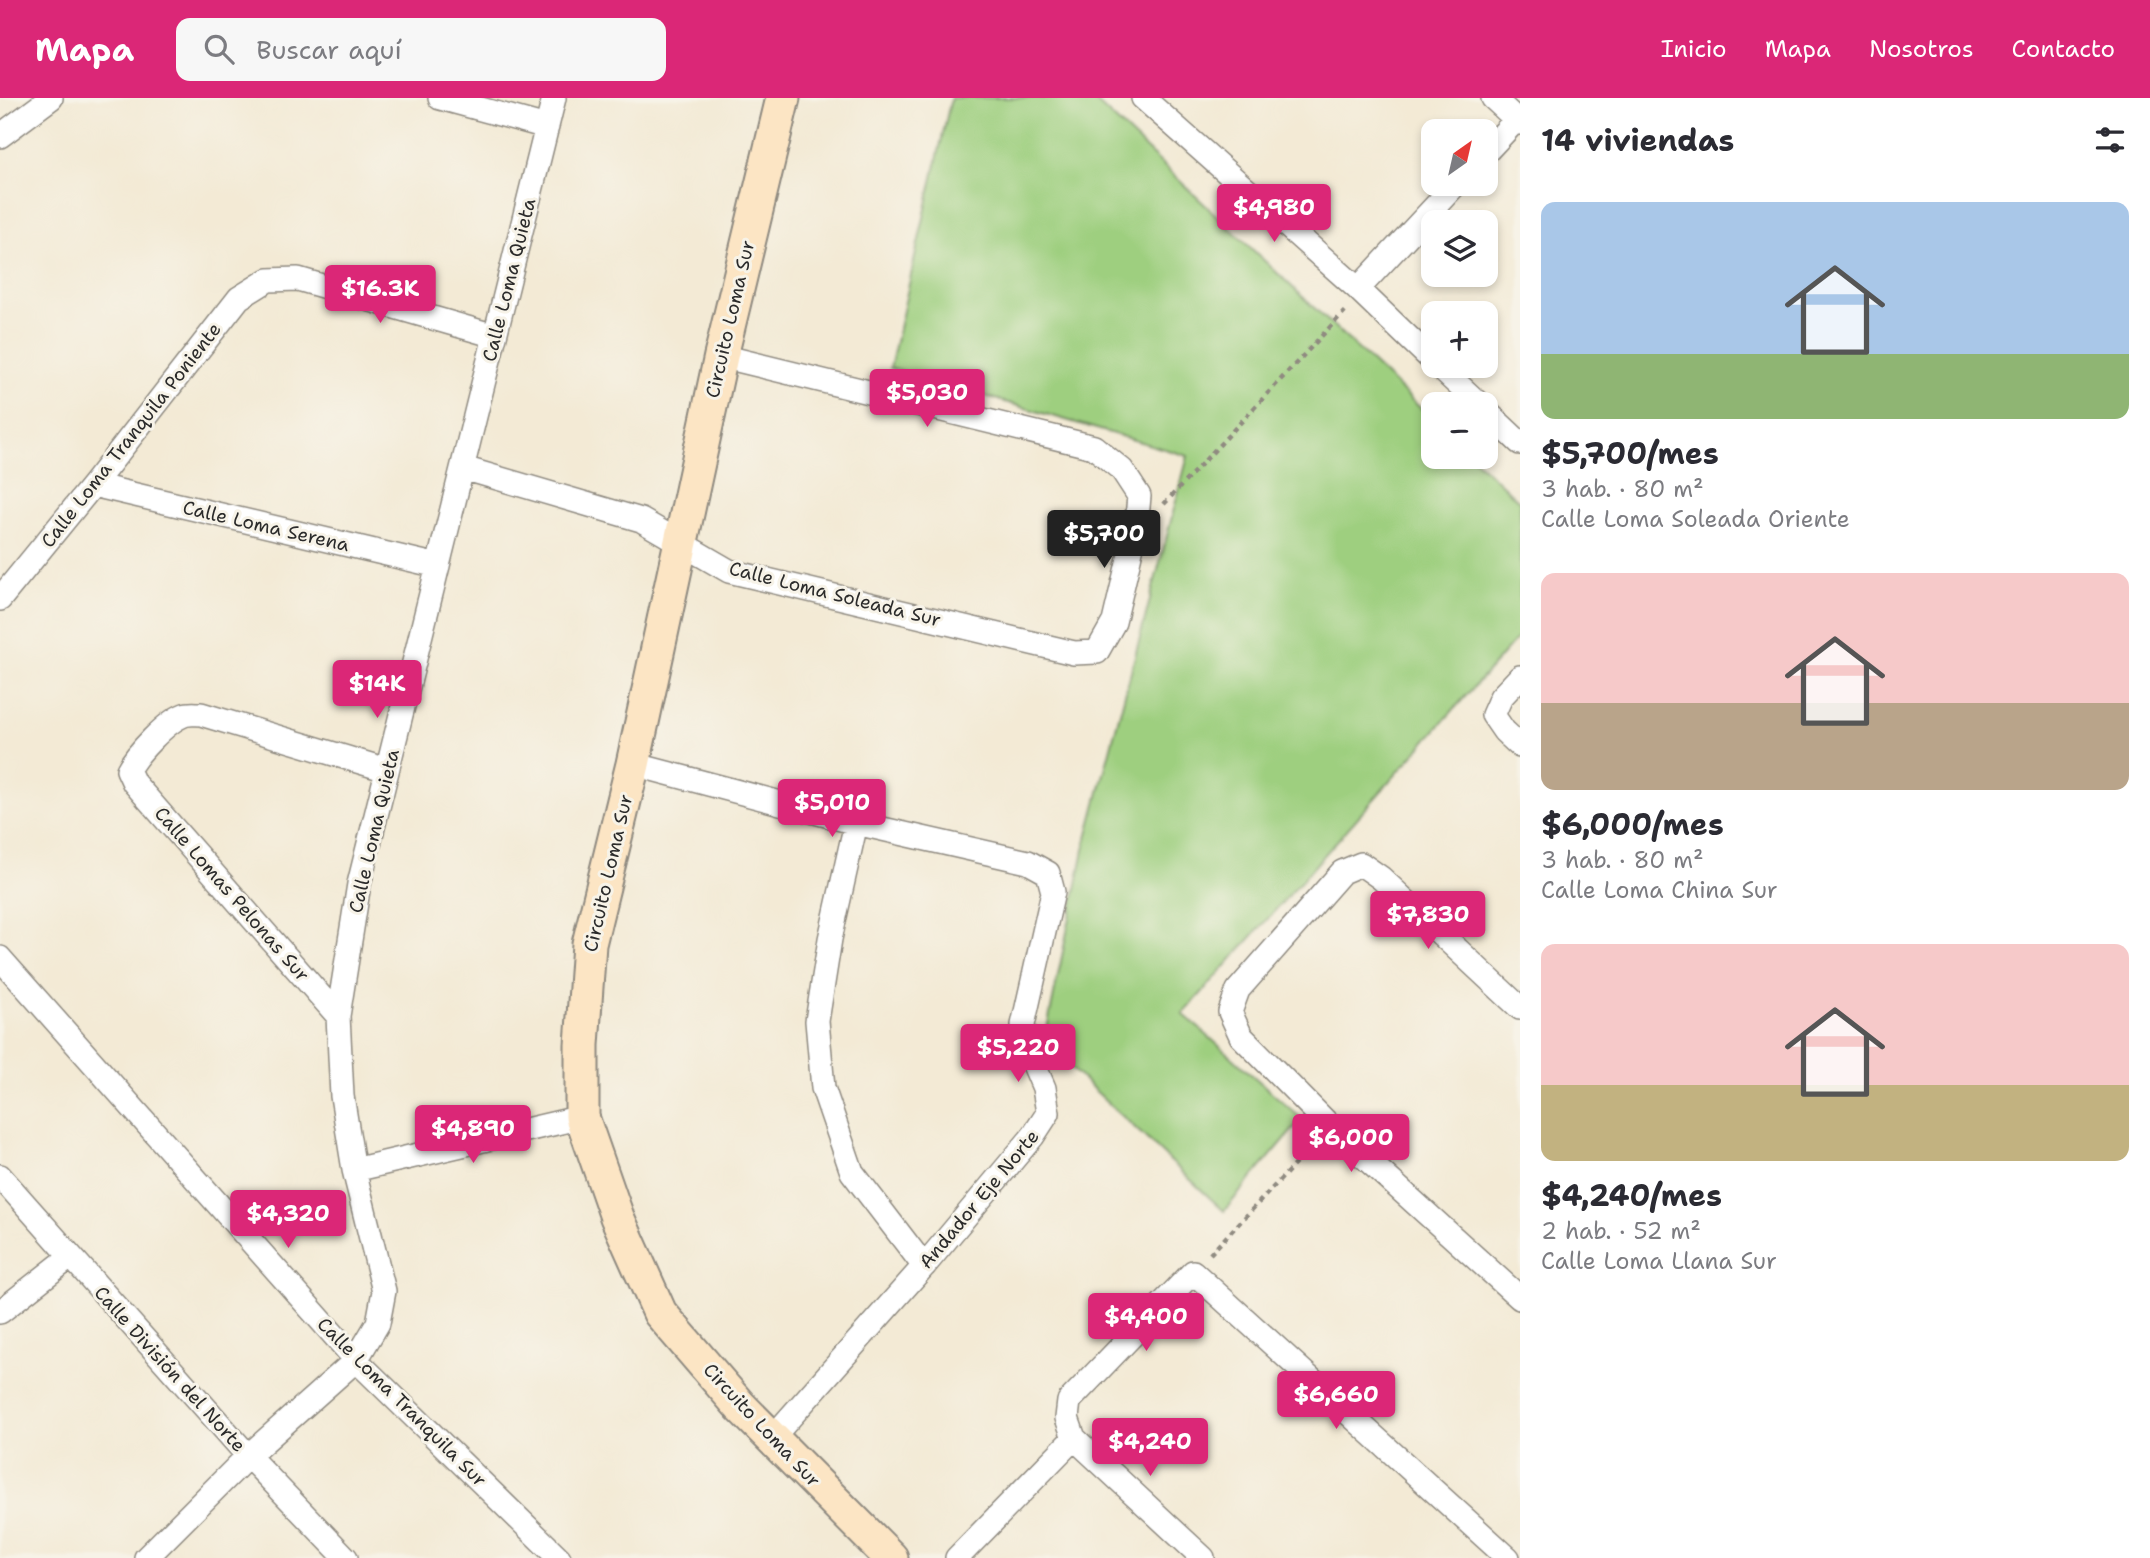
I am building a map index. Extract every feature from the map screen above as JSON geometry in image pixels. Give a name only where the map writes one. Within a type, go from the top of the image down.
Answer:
[{"type":"street","points":[[0,136],[51,98]]},
{"type":"street","points":[[440,98],[547,127]]},
{"type":"street","name":"Calle Loma Quieta","points":[[146,1558],[248,1456],[356,1360],[378,1323],[384,1291],[354,1170],[342,1096],[338,1016],[359,884],[554,98]]},
{"type":"street","name":"Circuito Loma Sur","points":[[783,98],[721,356],[633,764],[589,944],[582,1045],[582,1117],[617,1216],[660,1313],[740,1406],[891,1558]]},
{"type":"street","points":[[1143,98],[1358,289],[1421,349]]},
{"type":"street","points":[[1493,98],[1518,121],[1498,140]]},
{"type":"street","points":[[1358,289],[1445,196]]},
{"type":"street","name":"Calle Loma Tranquila Poniente","points":[[0,599],[239,298],[268,280],[298,279],[495,336]]},
{"type":"street","points":[[721,356],[1094,447],[1122,470],[1139,496],[1136,529]]},
{"type":"street","points":[[1451,378],[1466,392]]},
{"type":"street","points":[[1498,422],[1520,443]]},
{"type":"street","name":"Calle Loma Soleada Sur","points":[[463,468],[641,520],[729,571],[1074,653],[1097,652],[1114,622],[1136,529]]},
{"type":"street","name":"Calle Loma Serena","points":[[93,485],[438,566]]},
{"type":"street","points":[[1520,677],[1500,697],[1493,715],[1504,731],[1520,746]]},
{"type":"street","name":"Calle Lomas Pelonas Sur","points":[[338,1016],[134,783],[128,770],[135,757],[172,722],[187,713],[201,714],[387,770]]},
{"type":"street","points":[[633,764],[856,823],[830,939],[817,1021],[823,1088],[852,1172],[924,1266]]},
{"type":"street","name":"Andador Eje Norte","points":[[772,1438],[924,1266],[1033,1136],[1048,1113],[1044,1088],[1029,1053],[1023,1025],[1053,892],[1048,873],[1028,862],[856,823]]},
{"type":"street","points":[[1520,1007],[1381,878],[1361,864],[1342,872],[1238,990],[1230,1012],[1241,1036],[1330,1126],[1520,1298]]},
{"type":"street","name":"Calle Loma Tranquila Sur","points":[[0,958],[356,1360],[559,1558]]},
{"type":"street","points":[[354,1170],[582,1117]]},
{"type":"street","name":"Calle División del Norte","points":[[0,1177],[248,1456],[346,1558]]},
{"type":"street","points":[[0,1312],[69,1257]]},
{"type":"street","points":[[957,1558],[1070,1428],[1069,1401],[1193,1272],[1508,1558]]},
{"type":"street","points":[[1070,1428],[1203,1558]]},
{"type":"path","points":[[1136,529],[1159,509],[1345,312],[1358,289]]},
{"type":"path","points":[[1193,1272],[1330,1126]]},
{"type":"green space","points":[[951,98],[1092,98],[1421,409],[1421,469],[1485,469],[1520,502],[1520,635],[1183,1014],[1302,1119],[1224,1211],[1044,1043],[1085,845],[1188,456],[890,368]]}]
